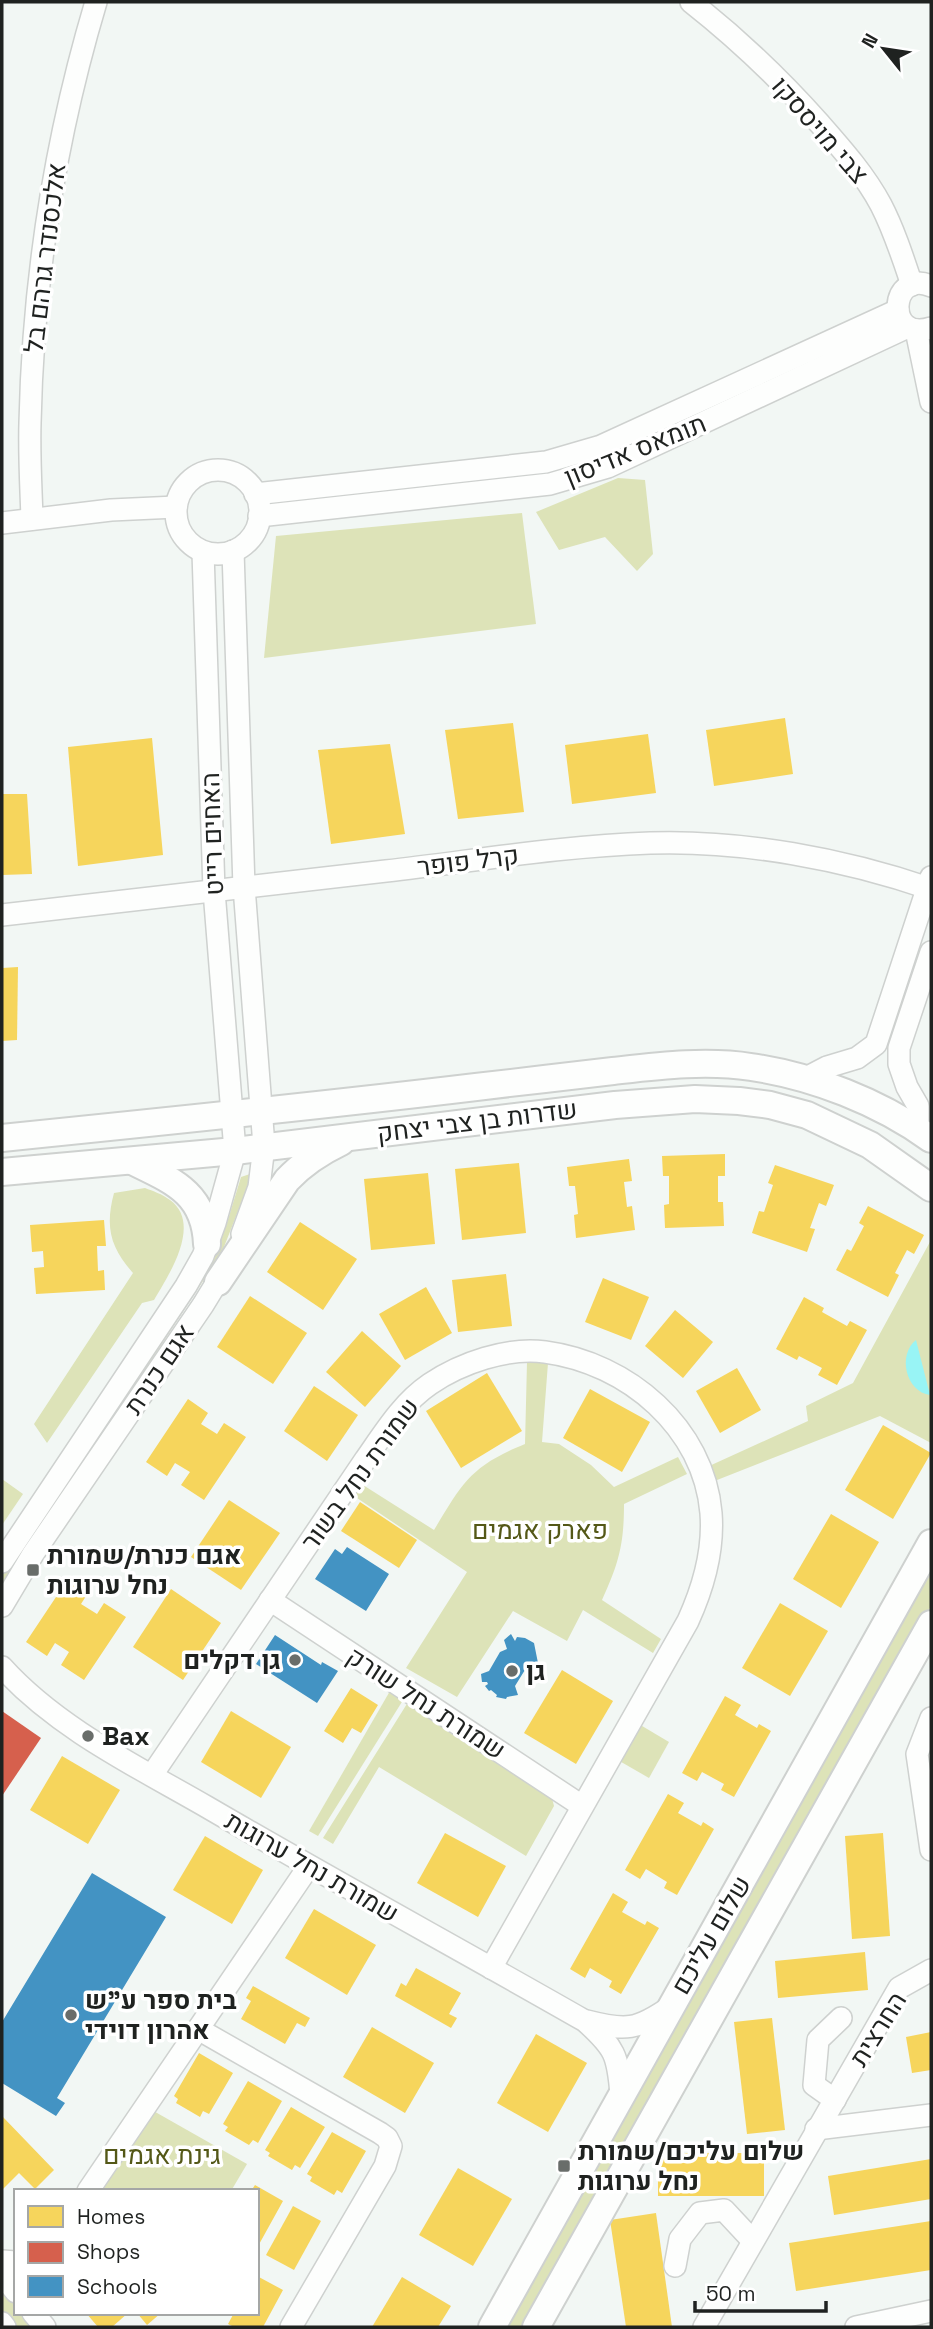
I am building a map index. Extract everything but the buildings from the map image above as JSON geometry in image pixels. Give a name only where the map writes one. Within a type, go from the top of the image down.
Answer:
[{"type":"main road","name":"שדרות בן צבי יצחק","points":[[2,1138],[262,1112],[672,1065],[713,1064],[750,1067],[804,1079],[867,1103],[925,1135]]},
{"type":"main road","name":"שדרות בן צבי יצחק","points":[[2,1172],[235,1151],[651,1101],[695,1099],[770,1105],[807,1115],[870,1145],[931,1188]]},
{"type":"main road","points":[[218,1282],[287,1180],[323,1150],[354,1136]]},
{"type":"main road","points":[[131,1161],[172,1181],[192,1198],[206,1225],[207,1244]]},
{"type":"main road","name":"שלום עליכם","points":[[492,2327],[931,1544]]},
{"type":"main road","name":"שלום עליכם","points":[[536,2327],[931,1624]]},
{"type":"street","name":"אלכסנדר גרהם בל","points":[[32,519],[30,425],[41,250],[57,156],[76,69],[96,2]]},
{"type":"street","name":"צבי מויססקו","points":[[691,2],[732,34],[793,94],[837,143],[881,206],[922,286]]},
{"type":"street","points":[[922,286],[903,291],[899,298],[913,323],[931,402]]},
{"type":"street","name":"תומאס אדיסון","points":[[255,494],[545,462],[601,446],[913,323]]},
{"type":"street","name":"תומאס אדיסון","points":[[259,516],[550,484],[608,467],[913,323]]},
{"type":"street","points":[[223,470],[239,476],[255,494],[259,516],[254,534],[243,546],[228,553],[212,554],[196,549],[184,538],[177,523],[176,507],[181,491],[192,479],[206,471],[223,470]]},
{"type":"street","points":[[2,523],[111,510],[176,507]]},
{"type":"street","name":"האחים רייט","points":[[233,551],[244,887],[262,1112]]},
{"type":"street","name":"האחים רייט","points":[[204,552],[214,891],[231,1115]]},
{"type":"street","name":"קרל פופר","points":[[2,915],[569,848],[653,843],[732,847],[800,856],[930,885]]},
{"type":"street","points":[[804,1079],[827,1067],[858,1058],[876,1044],[930,885]]},
{"type":"street","points":[[925,1135],[918,1106],[906,1087],[899,1064],[899,1048],[931,953]]},
{"type":"street","name":"אגם כנרת","points":[[2,1606],[33,1554],[218,1282],[228,1263],[252,1209],[262,1170],[262,1112]]},
{"type":"street","name":"אגם כנרת","points":[[2,1562],[187,1286],[207,1244],[228,1179],[235,1151],[231,1115]]},
{"type":"street","name":"שמורת נחל בשור","points":[[152,1775],[395,1417],[411,1399],[450,1372],[498,1356],[543,1352],[586,1362],[632,1386],[671,1418],[696,1456],[711,1510],[710,1551],[698,1599],[688,1620],[491,1968]]},
{"type":"street","name":"שמורת נחל שורק","points":[[270,1600],[582,1806]]},
{"type":"street","name":"שמורת נחל ערוגות","points":[[2,1667],[43,1706]]},
{"type":"street","name":"שמורת נחל ערוגות","points":[[2,1686],[43,1706],[152,1775],[309,1866],[585,2021],[603,2037],[616,2056],[621,2095]]},
{"type":"street","points":[[931,1718],[918,1754],[931,1850]]},
{"type":"street","points":[[89,2189],[309,1866]]},
{"type":"street","name":"החרצית","points":[[706,2326],[752,2240],[899,1988],[931,1970]]},
{"type":"street","name":"שמורת נחל ערוגות","points":[[585,2021],[612,2028],[625,2028],[652,2020],[670,2007]]},
{"type":"street","name":"החרצית","points":[[835,2100],[814,2085],[818,2040],[841,2018]]},
{"type":"street","points":[[198,2029],[380,2133],[387,2138],[391,2146],[385,2166],[291,2327]]},
{"type":"street","points":[[816,2129],[931,2115]]},
{"type":"street","points":[[674,2266],[680,2239],[699,2213],[724,2210],[752,2240]]},
{"type":"street","points":[[2,2276],[14,2290]]},
{"type":"street","points":[[856,2327],[904,2322],[931,2311]]},
{"type":"green space","points":[[618,478],[645,480],[653,554],[637,571],[605,537],[559,550],[536,512]]},
{"type":"green space","points":[[522,513],[536,624],[264,658],[276,536]]},
{"type":"green space","points":[[253,1173],[222,1252],[2,1588],[2,1573],[212,1257],[226,1226],[241,1177]]},
{"type":"green space","points":[[145,1188],[167,1198],[179,1210],[183,1222],[180,1250],[154,1300],[142,1303],[47,1443],[34,1424],[133,1273],[119,1254],[111,1236],[110,1216],[114,1193]]},
{"type":"green space","points":[[931,1240],[931,1443],[880,1416],[712,1482],[707,1467],[808,1421],[806,1406],[853,1383]]},
{"type":"green space","name":"פארק אגמים","points":[[527,1362],[548,1363],[542,1442],[559,1444],[591,1465],[614,1487],[678,1457],[687,1474],[624,1504],[619,1553],[602,1600],[661,1639],[653,1653],[583,1610],[567,1641],[513,1611],[457,1697],[406,1668],[467,1572],[354,1496],[363,1485],[434,1530],[470,1477],[492,1460],[525,1444]]},
{"type":"green space","points":[[2,1479],[23,1494],[2,1525]]},
{"type":"green space","points":[[931,1566],[931,1606],[525,2327],[503,2327]]},
{"type":"green space","points":[[390,1691],[405,1697],[318,1836],[309,1831]]},
{"type":"green space","points":[[410,1699],[549,1786],[554,1806],[526,1856],[379,1767],[333,1844],[323,1838]]},
{"type":"green space","points":[[637,1723],[669,1742],[649,1778],[616,1759]]},
{"type":"green space","name":"גינת אגמים","points":[[150,2109],[247,2164],[232,2189],[103,2189]]},
{"type":"green space","points":[[2,2290],[14,2305],[14,2315],[23,2315],[33,2327],[16,2327],[2,2310]]},
{"type":"water","points":[[916,1340],[930,1395],[915,1387],[907,1372],[907,1354]]},
{"type":"place","name":"אגם כנרת/שמורת נחל ערוגות","points":[[33,1570]]},
{"type":"place","name":"גן דקלים","points":[[295,1660]]},
{"type":"place","name":"גן","points":[[512,1671]]},
{"type":"place","name":"Bax","points":[[88,1736]]},
{"type":"place","name":"בית ספר ע\"ש אהרון דוידי","points":[[71,2015]]},
{"type":"place","name":"שלום עליכם/שמורת נחל ערוגות","points":[[564,2166]]}]
